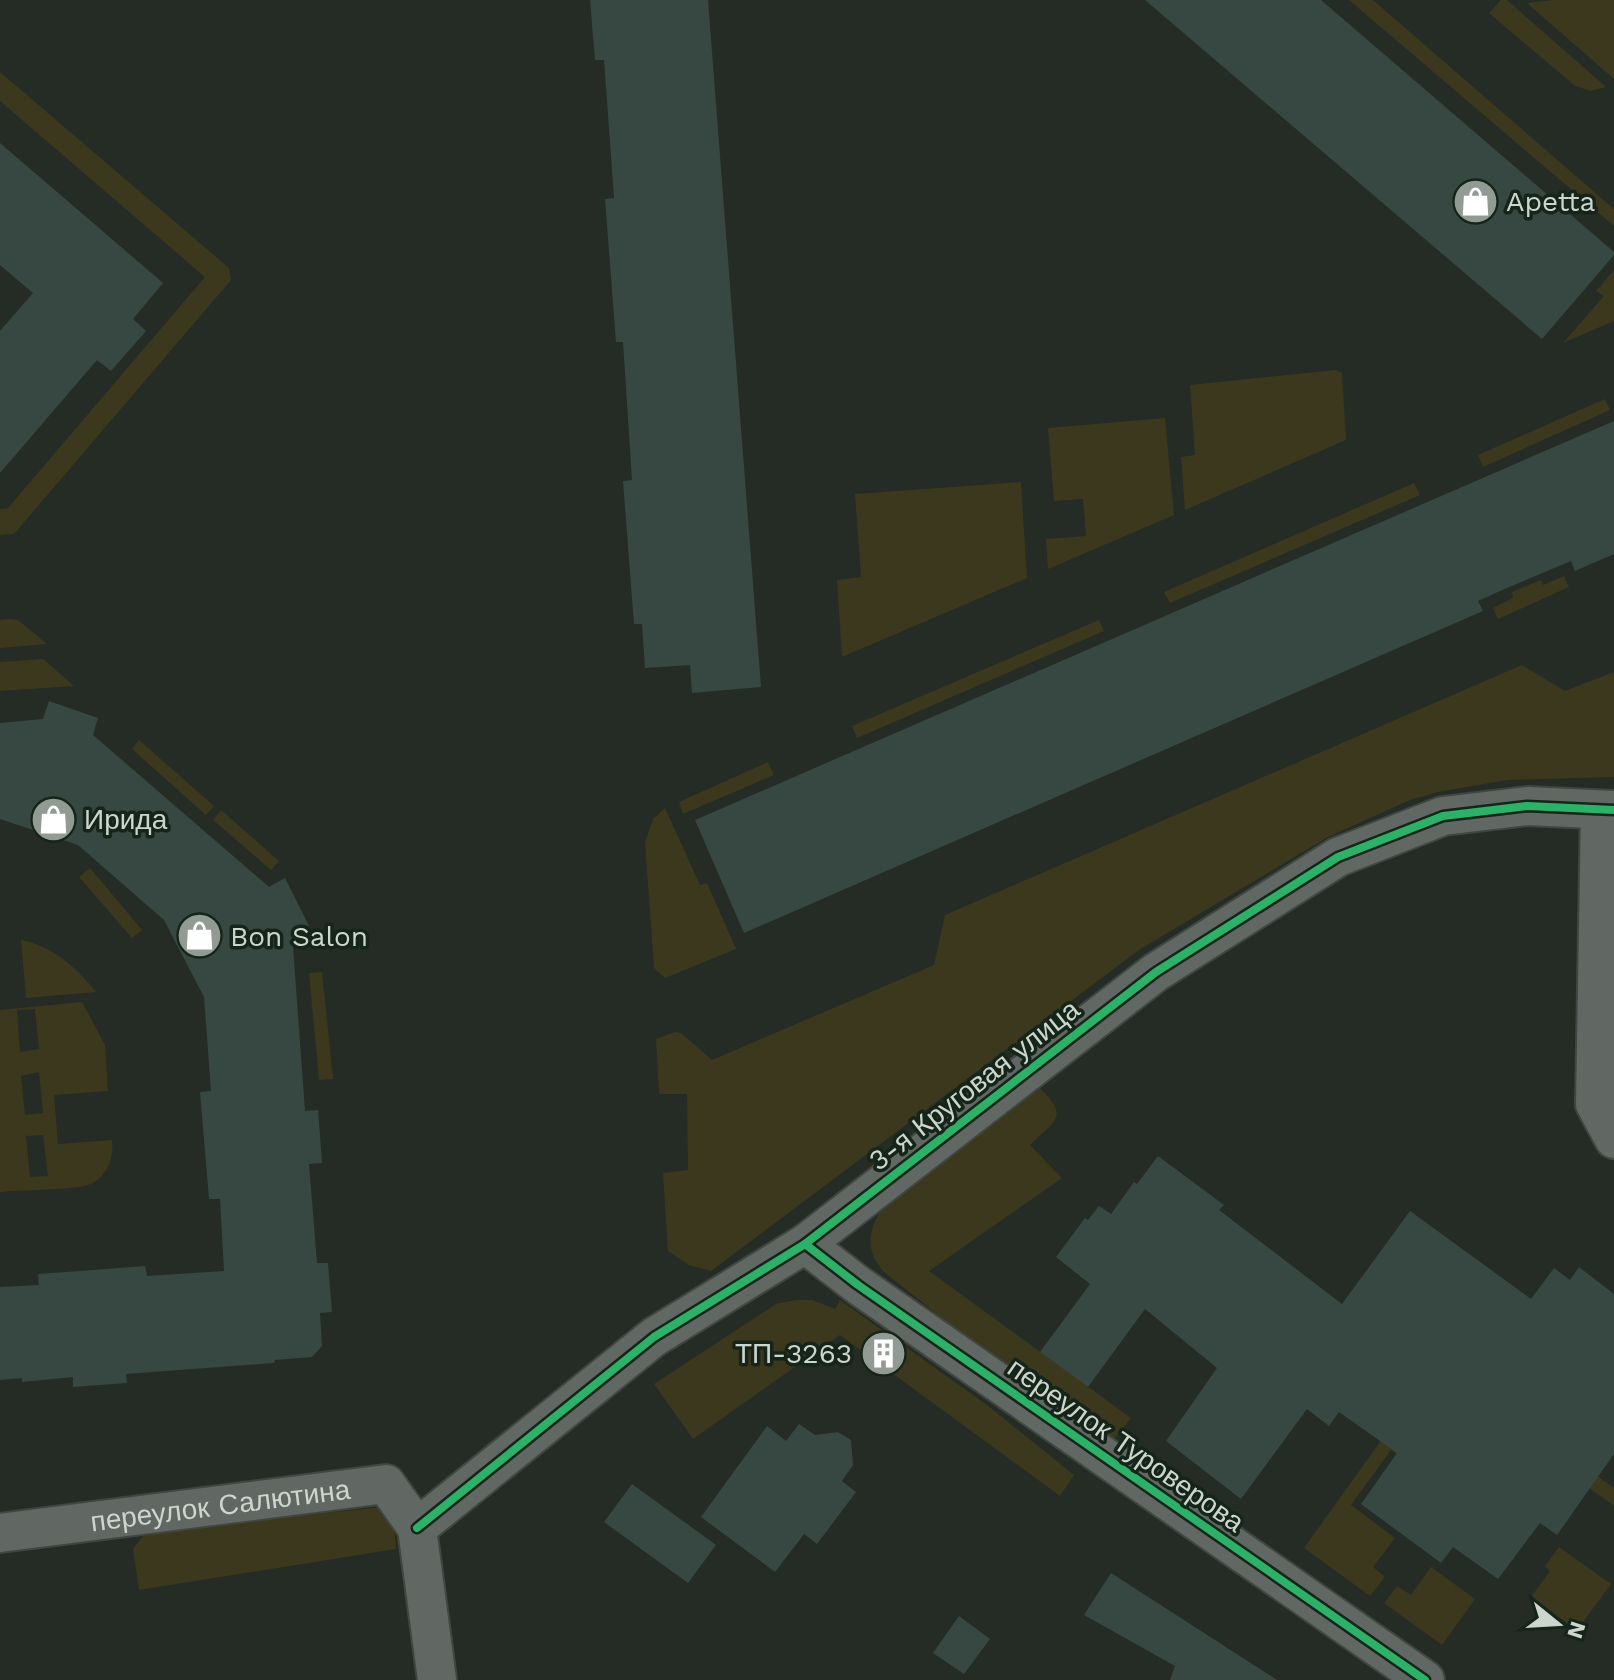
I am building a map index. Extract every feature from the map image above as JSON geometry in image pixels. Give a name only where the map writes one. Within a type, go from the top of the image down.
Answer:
[{"type":"street","name":"3-я Круговая улица","points":[[417,1528],[654,1337],[805,1244],[1156,972],[1338,857],[1443,816],[1527,806],[1607,810]]},
{"type":"street","points":[[1607,810],[1595,1104],[1614,1139]]},
{"type":"street","name":"переулок Туроверова","points":[[805,1244],[858,1285],[1425,1680]]},
{"type":"street","name":"переулок Салютина","points":[[0,1533],[386,1484],[417,1528]]},
{"type":"street","points":[[417,1528],[437,1680]]},
{"type":"shaded area","points":[[1349,0],[1373,0],[1614,209],[1614,226]]},
{"type":"shaded area","points":[[1501,0],[1507,0],[1606,87],[1591,91],[1575,86],[1489,13]]},
{"type":"shaded area","points":[[1614,0],[1614,79],[1527,3]]},
{"type":"shaded area","points":[[0,72],[229,268],[231,280],[14,534],[0,535],[0,509],[8,508],[205,277],[0,101]]},
{"type":"shaded area","points":[[1614,270],[1614,321],[1563,343],[1604,296],[1596,291]]},
{"type":"shaded area","points":[[1336,370],[1342,373],[1346,440],[1185,510],[1181,457],[1195,455],[1190,385]]},
{"type":"shaded area","points":[[1605,399],[1610,410],[1483,467],[1478,455]]},
{"type":"shaded area","points":[[1165,418],[1174,515],[1048,569],[1046,539],[1086,536],[1083,499],[1054,501],[1048,428]]},
{"type":"shaded area","points":[[1021,482],[1027,578],[842,657],[837,580],[861,577],[855,494]]},
{"type":"shaded area","points":[[1414,483],[1420,495],[1170,603],[1164,592]]},
{"type":"shaded area","points":[[1564,576],[1569,587],[1498,619],[1493,608],[1513,598],[1512,592],[1541,580],[1543,585]]},
{"type":"shaded area","points":[[0,620],[18,620],[47,644],[0,648]]},
{"type":"shaded area","points":[[1099,620],[1104,631],[857,738],[852,726]]},
{"type":"shaded area","points":[[43,659],[74,686],[0,691],[0,662]]},
{"type":"shaded area","points":[[1522,665],[1565,691],[1614,672],[1614,777],[1507,780],[1438,792],[1410,800],[1328,837],[1139,950],[711,1271],[689,1265],[668,1251],[663,1173],[688,1170],[687,1094],[659,1094],[656,1039],[681,1033],[712,1060],[934,965],[945,915]]},
{"type":"shaded area","points":[[139,740],[214,806],[206,815],[132,749]]},
{"type":"shaded area","points":[[768,762],[774,775],[683,814],[679,802]]},
{"type":"shaded area","points":[[665,808],[700,885],[707,883],[736,949],[665,978],[654,968],[645,843],[653,819]]},
{"type":"shaded area","points":[[221,810],[279,861],[271,870],[213,820]]},
{"type":"shaded area","points":[[90,868],[142,930],[132,938],[79,877]]},
{"type":"shaded area","points":[[21,940],[43,947],[63,959],[96,992],[26,998]]},
{"type":"shaded area","points":[[322,972],[333,1079],[319,1080],[309,973]]},
{"type":"shaded area","points":[[82,1002],[105,1045],[108,1091],[54,1095],[58,1144],[112,1140],[109,1165],[102,1176],[91,1184],[0,1192],[0,1010]],"holes":[[[35,1009],[39,1049],[20,1052],[17,1010]],[[39,1072],[43,1113],[25,1115],[21,1076]],[[43,1135],[48,1176],[30,1177],[26,1136]]]},
{"type":"shaded area","points":[[1040,1088],[1057,1113],[1052,1124],[1030,1145],[1062,1178],[929,1271],[1131,1418],[1106,1449],[884,1272],[871,1249],[873,1226],[881,1210]]},
{"type":"shaded area","points":[[812,1300],[835,1309],[840,1300],[987,1405],[1074,1475],[1060,1496],[840,1335],[693,1439],[654,1384],[776,1304]]},
{"type":"shaded area","points":[[1438,1361],[1614,1488],[1614,1506],[1458,1392],[1407,1462],[1391,1450],[1351,1505],[1395,1538],[1373,1567],[1385,1577],[1370,1596],[1304,1548]]},
{"type":"shaded area","points":[[392,1506],[396,1549],[139,1590],[133,1549],[146,1532]]},
{"type":"shaded area","points":[[1559,1547],[1611,1584],[1577,1630],[1531,1597],[1550,1571],[1545,1566]]},
{"type":"shaded area","points":[[1431,1567],[1475,1599],[1442,1645],[1384,1603],[1397,1586],[1411,1595]]},
{"type":"building","points":[[590,0],[708,0],[761,687],[692,693],[690,665],[645,668],[642,624],[634,624],[623,481],[632,480],[623,342],[616,342],[605,199],[614,198],[604,60],[595,60]]},
{"type":"building","points":[[1145,0],[1321,0],[1614,255],[1542,339]]},
{"type":"building","points":[[0,143],[163,283],[133,319],[146,331],[111,371],[97,360],[0,473],[0,331],[33,293],[0,265]]},
{"type":"building","points":[[1614,421],[1614,554],[1575,571],[1571,561],[1500,591],[1478,601],[1483,611],[744,933],[695,820]]},
{"type":"building","points":[[49,701],[98,718],[93,735],[269,887],[285,878],[309,926],[292,933],[305,1111],[318,1110],[322,1163],[309,1164],[317,1263],[328,1263],[332,1312],[320,1313],[322,1346],[312,1357],[275,1360],[274,1363],[126,1374],[127,1383],[73,1387],[73,1377],[22,1382],[22,1378],[0,1380],[0,1287],[39,1285],[38,1274],[145,1266],[147,1276],[224,1271],[220,1199],[209,1199],[200,1092],[211,1091],[204,997],[164,920],[78,845],[0,819],[0,723],[43,719]]},
{"type":"building","points":[[1158,1156],[1224,1205],[1219,1210],[1342,1304],[1410,1211],[1531,1299],[1554,1268],[1570,1280],[1579,1267],[1614,1294],[1614,1454],[1557,1535],[1540,1523],[1498,1579],[1453,1547],[1441,1563],[1361,1504],[1397,1453],[1339,1412],[1329,1426],[1307,1409],[1241,1499],[1166,1441],[1217,1368],[1145,1309],[1088,1387],[1040,1352],[1090,1284],[1056,1257],[1085,1218],[1088,1220],[1099,1206],[1111,1214]]},
{"type":"building","points":[[799,1424],[815,1435],[838,1432],[851,1440],[853,1465],[842,1481],[856,1492],[817,1544],[804,1534],[775,1572],[701,1517],[767,1426],[786,1441]]},
{"type":"building","points":[[632,1484],[716,1545],[688,1583],[604,1522]]},
{"type":"building","points":[[1111,1573],[1277,1680],[1170,1680],[1175,1666],[1084,1615]]},
{"type":"building","points":[[959,1616],[990,1639],[964,1674],[933,1653]]},
{"type":"cycle path","points":[[417,1528],[654,1337],[805,1244],[1156,972],[1338,857],[1443,816],[1527,806],[1614,810]]},
{"type":"cycle path","points":[[805,1244],[858,1285],[1425,1680]]},
{"type":"place","name":"Apetta","points":[[1475,201]]},
{"type":"place","name":"Ирида","points":[[53,819]]},
{"type":"place","name":"Bon Salon","points":[[199,936]]},
{"type":"place","name":"ТП-3263","points":[[883,1353]]}]
